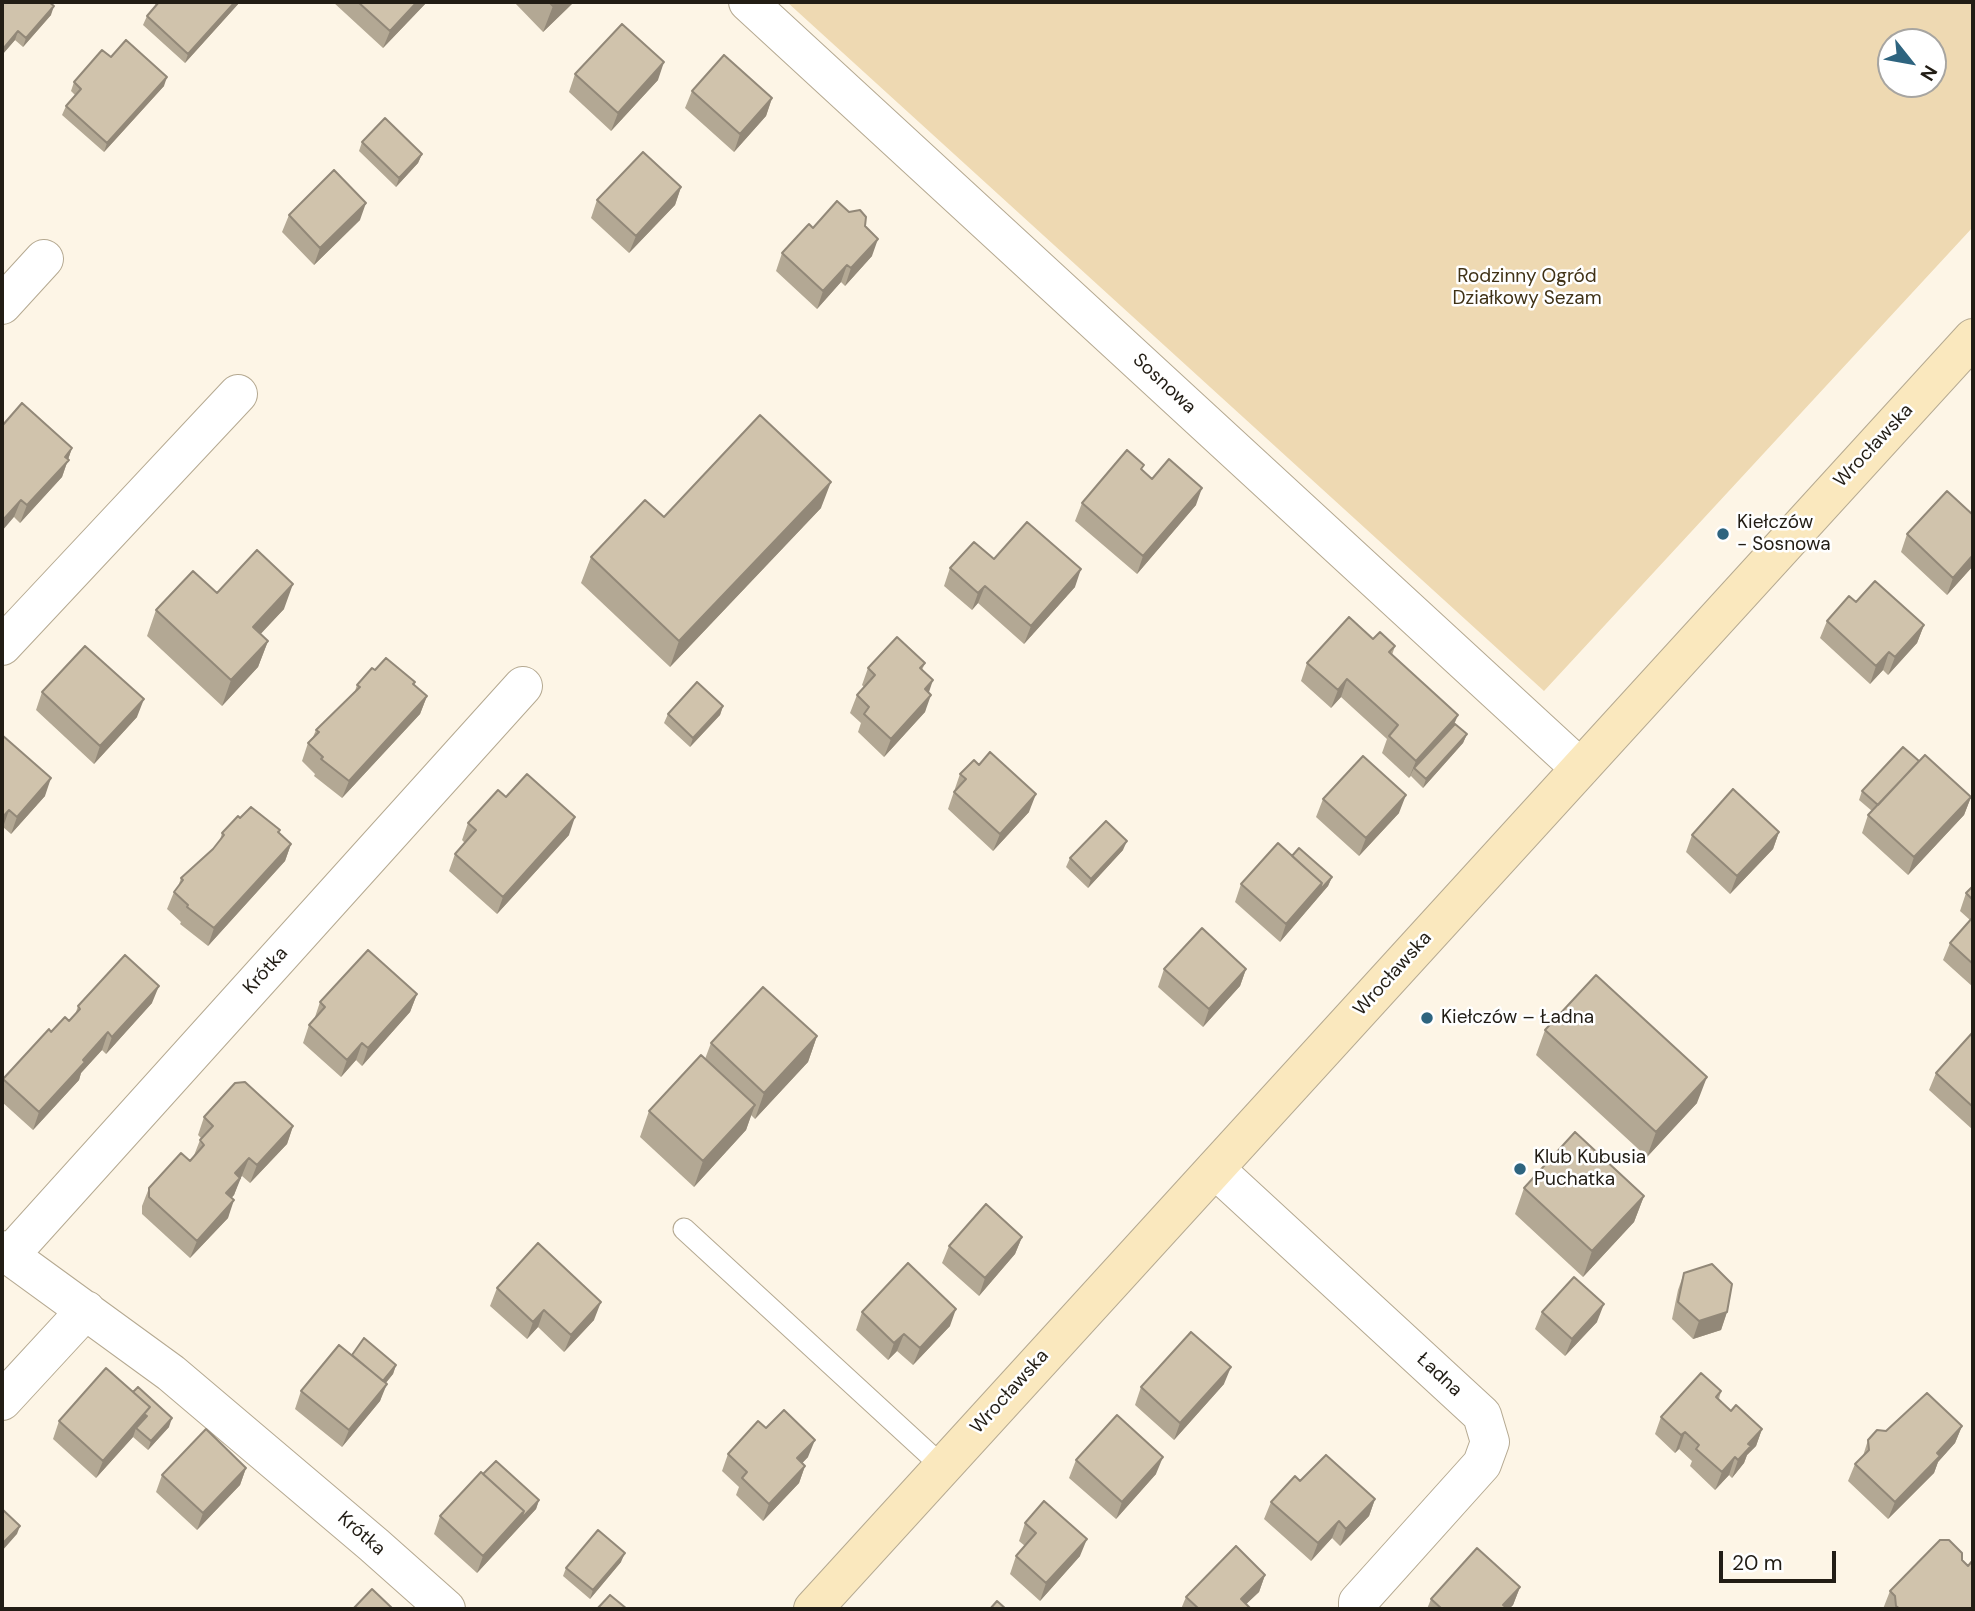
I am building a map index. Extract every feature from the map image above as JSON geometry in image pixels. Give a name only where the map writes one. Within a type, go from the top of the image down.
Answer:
[{"type":"street","name":"Sosnowa","points":[[748,2],[1580,768]]},
{"type":"street","points":[[2,305],[44,260]]},
{"type":"street","name":"Wrocławska","points":[[813,1609],[1973,338]]},
{"type":"street","points":[[2,646],[238,394]]},
{"type":"street","name":"Krótka","points":[[446,1609],[171,1373],[5,1253],[523,686]]},
{"type":"street","name":"Ładna","points":[[1215,1169],[1482,1415],[1490,1442],[1482,1464],[1358,1602],[1358,1609]]},
{"type":"street","points":[[2,1401],[86,1310]]},
{"type":"lane","points":[[684,1229],[943,1466]]},
{"type":"green space","name":"Rodzinny Ogród Działkowy Sezam","points":[[787,2],[1973,2],[1973,227],[1544,691]]},
{"type":"building","points":[[2,2],[49,2],[54,6],[26,38],[18,31],[3,49]]},
{"type":"building","points":[[159,2],[235,2],[188,54],[147,16]]},
{"type":"building","points":[[358,2],[417,2],[390,31]]},
{"type":"building","points":[[622,24],[664,62],[618,113],[575,74]]},
{"type":"building","points":[[126,40],[167,77],[107,143],[66,106],[81,89],[74,82],[102,50],[111,57]]},
{"type":"building","points":[[724,55],[772,98],[740,134],[692,91]]},
{"type":"building","points":[[385,118],[422,154],[399,178],[362,142]]},
{"type":"building","points":[[643,152],[681,187],[636,236],[597,200]]},
{"type":"building","points":[[334,170],[366,203],[320,248],[289,215]]},
{"type":"building","points":[[837,201],[849,212],[860,210],[866,217],[865,226],[878,239],[851,268],[847,265],[823,291],[782,253],[809,224],[813,228]]},
{"type":"building","points":[[22,403],[72,448],[65,457],[69,460],[27,505],[21,500],[2,521],[2,426]]},
{"type":"building","points":[[760,415],[831,482],[679,641],[591,557],[645,500],[664,517]]},
{"type":"building","points":[[1127,450],[1144,465],[1141,469],[1152,479],[1169,459],[1202,488],[1143,556],[1082,503]]},
{"type":"building","points":[[1947,491],[1973,515],[1973,555],[1953,578],[1907,534]]},
{"type":"building","points":[[1027,522],[1081,569],[1031,626],[985,586],[978,593],[950,568],[974,542],[994,559]]},
{"type":"building","points":[[257,550],[293,584],[253,627],[268,641],[231,680],[156,610],[193,571],[217,593]]},
{"type":"building","points":[[1875,581],[1924,625],[1895,657],[1889,652],[1876,666],[1827,621],[1849,596],[1856,602]]},
{"type":"building","points":[[1349,617],[1373,639],[1380,632],[1395,646],[1389,652],[1458,715],[1416,761],[1389,736],[1398,725],[1347,679],[1338,690],[1307,663]]},
{"type":"building","points":[[897,637],[925,663],[920,668],[933,680],[925,689],[931,695],[891,739],[864,714],[869,707],[857,695],[875,675],[868,668]]},
{"type":"building","points":[[85,646],[144,699],[100,746],[42,692]]},
{"type":"building","points":[[386,658],[415,682],[413,684],[427,696],[349,781],[321,759],[323,757],[308,743],[319,732],[316,730],[360,687],[357,685],[372,668],[375,670]]},
{"type":"building","points":[[697,682],[723,706],[693,738],[668,714]]},
{"type":"building","points":[[1455,724],[1467,734],[1426,779],[1414,768]]},
{"type":"building","points":[[2,735],[51,778],[17,817],[9,810],[2,818]]},
{"type":"building","points":[[1903,747],[1919,761],[1878,805],[1862,791]]},
{"type":"building","points":[[990,752],[1036,794],[1000,834],[954,792],[966,779],[960,774],[974,760],[979,765]]},
{"type":"building","points":[[1925,755],[1971,797],[1914,857],[1868,815]]},
{"type":"building","points":[[1363,756],[1406,795],[1366,838],[1323,799]]},
{"type":"building","points":[[527,774],[575,817],[503,897],[455,854],[476,830],[468,823],[498,790],[506,797]]},
{"type":"building","points":[[1733,789],[1779,832],[1737,876],[1692,835]]},
{"type":"building","points":[[251,807],[280,830],[278,832],[291,844],[214,928],[187,907],[174,892],[183,880],[181,878],[213,849],[224,835],[222,833],[238,816],[240,818]]},
{"type":"building","points":[[1106,821],[1127,841],[1091,879],[1070,858]]},
{"type":"building","points":[[1278,843],[1322,883],[1286,924],[1241,884]]},
{"type":"building","points":[[1299,848],[1332,877],[1319,891],[1322,883],[1292,856]]},
{"type":"building","points":[[1973,886],[1973,900],[1966,893]]},
{"type":"building","points":[[1973,917],[1973,964],[1950,943]]},
{"type":"building","points":[[1202,928],[1246,969],[1209,1009],[1164,969]]},
{"type":"building","points":[[368,950],[417,994],[368,1048],[362,1043],[347,1060],[309,1025],[325,1007],[320,1002]]},
{"type":"building","points":[[125,955],[159,986],[112,1037],[108,1032],[83,1060],[85,1062],[39,1112],[3,1079],[49,1029],[51,1032],[65,1017],[69,1021],[80,1009],[78,1006]]},
{"type":"building","points":[[1596,975],[1707,1077],[1656,1132],[1545,1030]]},
{"type":"building","points":[[763,987],[817,1036],[764,1093],[711,1043]]},
{"type":"building","points":[[1973,1032],[1973,1107],[1936,1073]]},
{"type":"building","points":[[701,1055],[755,1105],[703,1161],[649,1111]]},
{"type":"building","points":[[245,1082],[293,1126],[257,1165],[249,1158],[235,1173],[240,1178],[226,1193],[234,1200],[197,1241],[149,1197],[149,1188],[181,1153],[190,1161],[204,1145],[200,1140],[213,1126],[204,1117],[235,1083]]},
{"type":"building","points":[[1575,1132],[1644,1196],[1592,1251],[1524,1188]]},
{"type":"building","points":[[986,1204],[1022,1237],[985,1278],[949,1246]]},
{"type":"building","points":[[538,1243],[601,1302],[571,1335],[544,1310],[533,1322],[497,1288]]},
{"type":"building","points":[[908,1263],[956,1309],[920,1348],[904,1334],[894,1343],[862,1312]]},
{"type":"building","points":[[1712,1264],[1732,1284],[1727,1312],[1699,1321],[1678,1302],[1684,1273]]},
{"type":"building","points":[[1574,1277],[1604,1304],[1572,1339],[1542,1312]]},
{"type":"building","points":[[1191,1332],[1231,1367],[1180,1423],[1141,1387]]},
{"type":"building","points":[[364,1338],[396,1365],[383,1381],[352,1355]]},
{"type":"building","points":[[339,1345],[387,1384],[349,1430],[301,1391]]},
{"type":"building","points":[[106,1368],[150,1407],[103,1461],[59,1421]]},
{"type":"building","points":[[1701,1373],[1721,1391],[1716,1397],[1731,1411],[1736,1405],[1762,1429],[1738,1460],[1735,1457],[1722,1472],[1696,1449],[1699,1445],[1685,1432],[1681,1435],[1661,1417]]},
{"type":"building","points":[[138,1387],[172,1418],[151,1441],[136,1428],[147,1416],[144,1414],[150,1407],[133,1392]]},
{"type":"building","points":[[1927,1393],[1962,1426],[1937,1453],[1940,1456],[1895,1502],[1855,1464],[1869,1450],[1868,1440],[1877,1430],[1886,1431]]},
{"type":"building","points":[[784,1410],[815,1440],[797,1458],[805,1466],[769,1504],[742,1478],[747,1472],[728,1454],[758,1421],[766,1428]]},
{"type":"building","points":[[1117,1415],[1163,1457],[1122,1502],[1076,1460]]},
{"type":"building","points":[[206,1429],[246,1468],[203,1513],[162,1475]]},
{"type":"building","points":[[1326,1455],[1375,1499],[1346,1529],[1339,1521],[1318,1543],[1271,1502],[1295,1476],[1300,1481]]},
{"type":"building","points":[[496,1461],[539,1500],[520,1520],[524,1511],[483,1474]]},
{"type":"building","points":[[481,1472],[524,1511],[483,1556],[440,1516]]},
{"type":"building","points":[[1044,1501],[1087,1539],[1046,1583],[1016,1556],[1036,1533],[1025,1523]]},
{"type":"building","points":[[2,1509],[20,1526],[4,1542],[2,1540]]},
{"type":"building","points":[[598,1530],[625,1553],[593,1590],[566,1568]]},
{"type":"building","points":[[1940,1540],[1949,1540],[1962,1553],[1962,1560],[1968,1566],[1973,1560],[1973,1609],[1900,1609],[1890,1591]]},
{"type":"building","points":[[1236,1546],[1265,1575],[1241,1599],[1251,1609],[1199,1609],[1186,1597]]},
{"type":"building","points":[[1477,1548],[1520,1587],[1503,1605],[1508,1609],[1442,1609],[1431,1599]]},
{"type":"building","points":[[372,1589],[393,1609],[353,1609]]},
{"type":"building","points":[[610,1595],[627,1609],[597,1609]]},
{"type":"building","points":[[997,1601],[1006,1609],[990,1609]]},
{"type":"place","name":"Kiełczów - Sosnowa","points":[[1723,534]]},
{"type":"place","name":"Kiełczów – Ładna","points":[[1427,1018]]},
{"type":"place","name":"Klub Kubusia Puchatka","points":[[1520,1169]]}]
